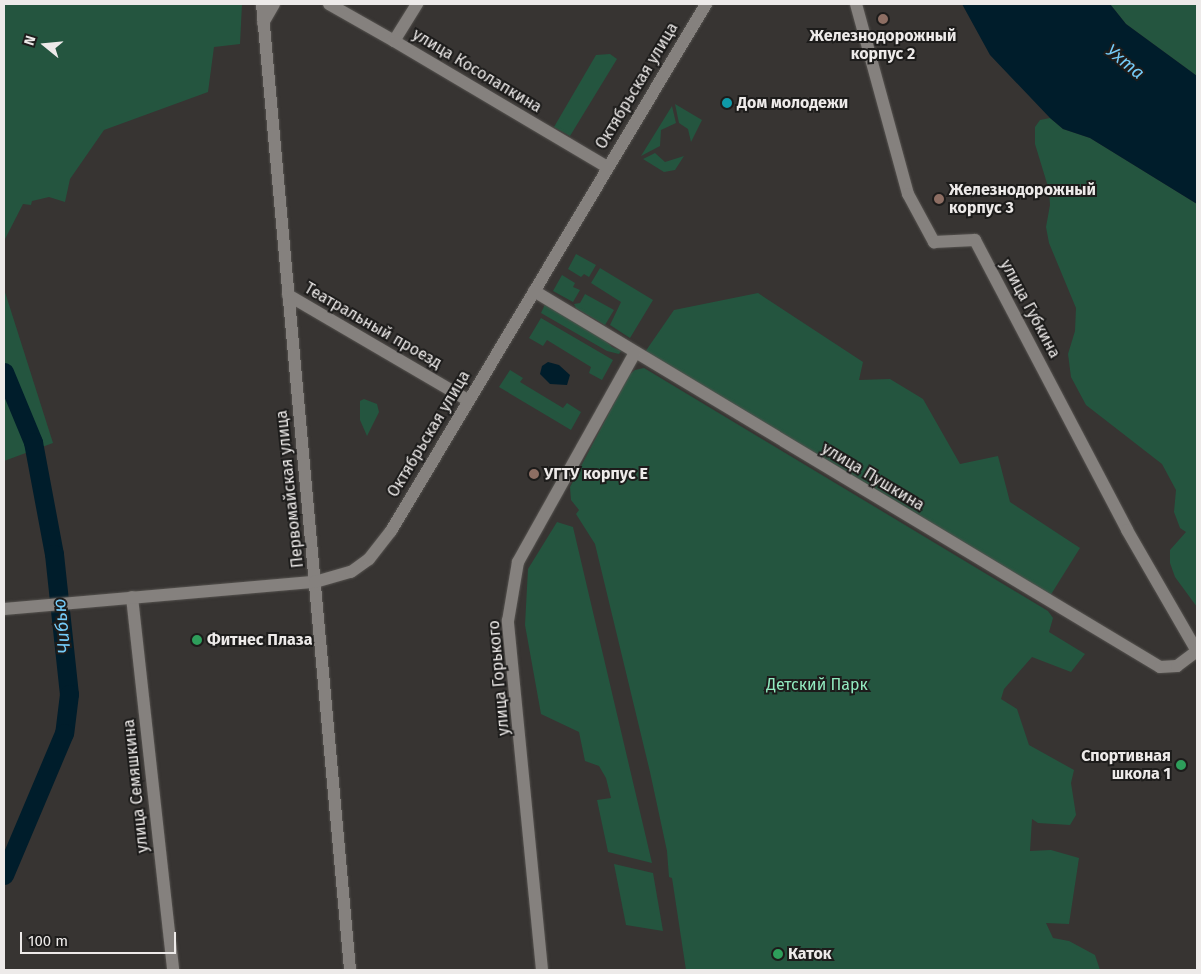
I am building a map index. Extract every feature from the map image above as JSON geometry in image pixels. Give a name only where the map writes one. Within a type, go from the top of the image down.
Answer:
[{"type":"street","name":"Первомайская улица","points":[[262,4],[350,970]]},
{"type":"street","points":[[263,23],[274,4]]},
{"type":"street","name":"улица Косолапкина","points":[[329,4],[607,167]]},
{"type":"street","points":[[394,42],[417,4]]},
{"type":"street","name":"Октябрьская улица","points":[[4,609],[316,582],[352,572],[370,559],[391,531],[706,4]]},
{"type":"street","name":"улица Губкина","points":[[856,4],[908,194],[934,242],[976,240],[1128,530],[1197,651]]},
{"type":"street","name":"улица Пушкина","points":[[534,292],[1160,667],[1177,666],[1197,651]]},
{"type":"street","name":"Театральный проезд","points":[[288,295],[468,400]]},
{"type":"street","name":"улица Горького","points":[[542,970],[508,621],[518,562],[635,354]]},
{"type":"street","name":"улица Семяшкина","points":[[132,597],[173,970]]},
{"type":"green space","points":[[4,4],[242,4],[240,44],[214,47],[208,92],[104,130],[70,179],[65,202],[49,197],[32,201],[31,205],[23,204],[4,241]]},
{"type":"green space","points":[[1110,4],[1197,4],[1197,76],[1126,24]]},
{"type":"green space","points":[[610,54],[617,59],[570,136],[554,127],[596,55]]},
{"type":"green space","points":[[675,104],[702,120],[691,142],[688,129],[679,123]]},
{"type":"green space","points":[[672,106],[676,123],[661,130],[660,146],[641,156]]},
{"type":"green space","points":[[1050,118],[1063,129],[1090,138],[1197,204],[1197,607],[1175,577],[1170,563],[1170,550],[1186,532],[1180,528],[1174,512],[1176,490],[1162,464],[1086,405],[1071,377],[1068,354],[1075,331],[1076,308],[1049,243],[1046,227],[1050,205],[1049,190],[1035,144],[1035,127],[1040,120]]},
{"type":"green space","points":[[655,153],[665,162],[684,156],[675,170],[664,172],[643,159]]},
{"type":"green space","points":[[576,254],[596,265],[589,277],[584,274],[581,277],[568,269]]},
{"type":"green space","points":[[600,268],[653,300],[630,338],[610,325],[621,302],[591,283]]},
{"type":"green space","points":[[562,275],[575,283],[573,287],[580,290],[573,302],[553,291]]},
{"type":"green space","points":[[4,289],[53,443],[4,461]]},
{"type":"green space","points":[[758,293],[863,362],[859,380],[890,379],[923,399],[960,464],[998,456],[1010,502],[1080,548],[1050,596],[645,352],[674,310]]},
{"type":"green space","points":[[585,294],[614,310],[605,325],[576,308],[574,304],[580,303]]},
{"type":"green space","points":[[546,302],[602,337],[612,347],[621,351],[619,354],[607,351],[541,313]]},
{"type":"green space","points":[[541,318],[613,360],[602,380],[589,373],[591,367],[547,340],[543,346],[529,338]]},
{"type":"green space","name":"Детский Парк","points":[[644,368],[1048,611],[1053,618],[1049,632],[1085,654],[1071,672],[1032,657],[1004,689],[1001,699],[1017,709],[1029,745],[1074,770],[1071,783],[1076,815],[1070,825],[1038,823],[1032,819],[1030,851],[1051,850],[1079,858],[1069,924],[1046,923],[1053,938],[1069,941],[1095,955],[1100,970],[686,970],[672,878],[669,877],[667,851],[650,772],[595,544],[576,514],[579,510],[571,500],[570,487],[629,375],[635,370]]},
{"type":"green space","points":[[510,370],[523,378],[520,382],[563,408],[567,403],[581,412],[571,430],[499,387]]},
{"type":"green space","points":[[364,399],[377,404],[379,412],[367,436],[360,420],[360,401]]},
{"type":"green space","points":[[557,522],[573,527],[652,863],[608,852],[597,800],[611,798],[606,778],[599,766],[585,761],[579,732],[541,714],[525,625],[528,569]]},
{"type":"green space","points":[[614,864],[653,873],[663,931],[626,925]]},
{"type":"water","name":"Ухта","points":[[962,4],[1110,4],[1126,24],[1197,76],[1197,204],[1090,138],[1063,129],[1050,118],[990,55]]},
{"type":"water","points":[[548,362],[559,365],[570,375],[567,385],[550,384],[540,374],[542,366]]},
{"type":"waterway","name":"Чибью","points":[[4,372],[33,442],[54,554],[69,694],[64,733],[4,875]]},
{"type":"place","name":"Железнодорожный корпус 2","points":[[883,19]]},
{"type":"place","name":"Дом молодежи","points":[[727,103]]},
{"type":"place","name":"Железнодорожный корпус 3","points":[[939,199]]},
{"type":"place","name":"УГТУ корпус Е","points":[[534,474]]},
{"type":"place","name":"Фитнес Плаза","points":[[197,640]]},
{"type":"place","name":"Спортивная школа 1","points":[[1181,765]]},
{"type":"place","name":"Каток","points":[[778,954]]}]
